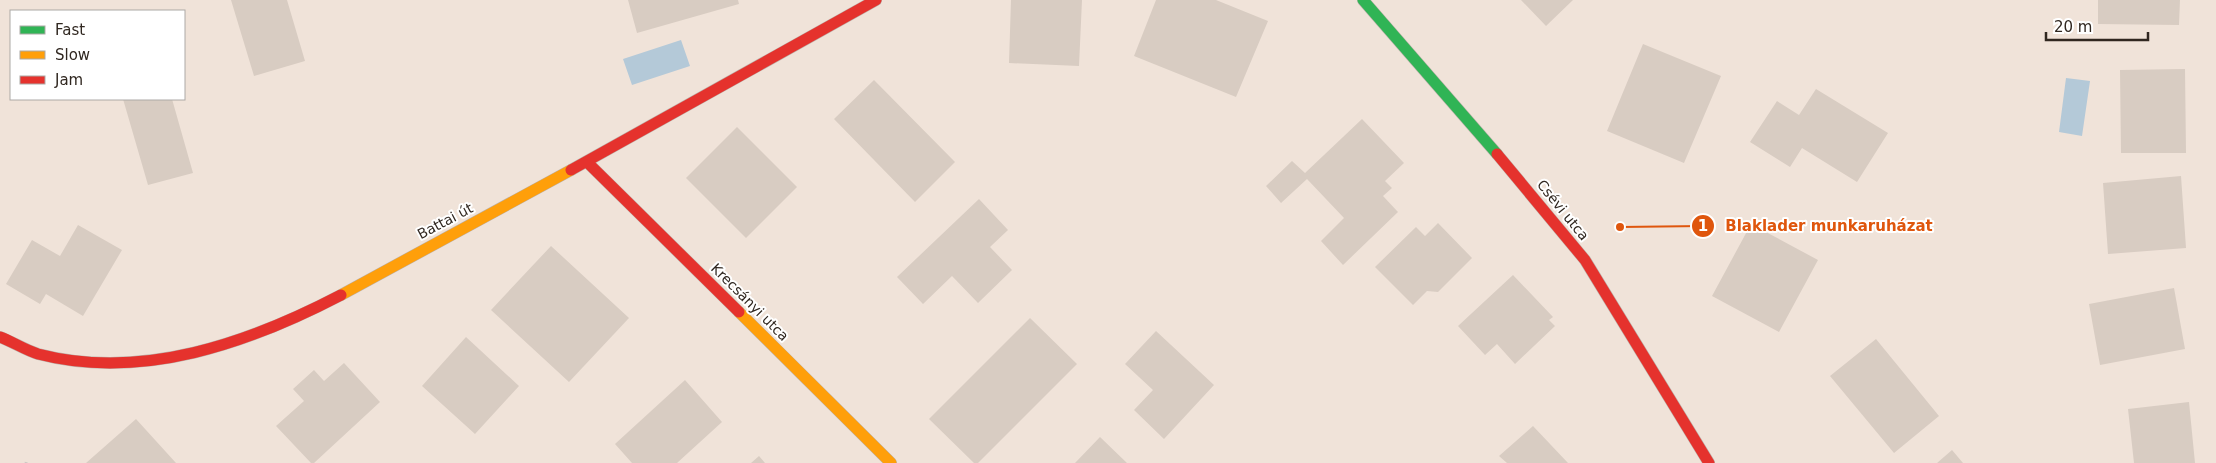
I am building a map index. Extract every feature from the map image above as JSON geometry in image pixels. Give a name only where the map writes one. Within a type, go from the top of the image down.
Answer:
[{"type":"street","name":"Battai út","points":[[0,337],[38,353],[91,361],[153,360],[224,345],[271,328],[351,289],[587,162],[876,0]]},
{"type":"street","name":"Csévi utca","points":[[1363,0],[1511,170],[1584,260],[1709,463]]},
{"type":"street","name":"Krecsányi utca","points":[[587,162],[891,463]]},
{"type":"water","points":[[681,40],[690,66],[632,85],[623,59]]},
{"type":"water","points":[[2066,78],[2090,81],[2082,136],[2059,132]]},
{"type":"building","points":[[231,0],[287,0],[305,61],[254,76]]},
{"type":"building","points":[[628,0],[738,0],[739,4],[637,33]]},
{"type":"building","points":[[1011,0],[1082,0],[1079,66],[1009,63]]},
{"type":"building","points":[[1156,0],[1216,0],[1268,21],[1236,97],[1134,56]]},
{"type":"building","points":[[1521,0],[1573,0],[1546,26]]},
{"type":"building","points":[[2098,0],[2180,0],[2179,25],[2098,24]]},
{"type":"building","points":[[1643,44],[1721,76],[1684,163],[1607,131]]},
{"type":"building","points":[[2185,69],[2186,153],[2121,153],[2120,70]]},
{"type":"building","points":[[874,80],[955,162],[915,202],[834,119]]},
{"type":"building","points":[[1816,89],[1888,133],[1857,182],[1802,148],[1790,167],[1750,142],[1777,101],[1799,115]]},
{"type":"building","points":[[123,100],[172,100],[193,173],[148,185]]},
{"type":"building","points":[[1362,119],[1404,163],[1385,181],[1392,188],[1383,196],[1398,212],[1343,265],[1321,241],[1344,218],[1307,179],[1281,203],[1266,186],[1292,161],[1305,173]]},
{"type":"building","points":[[737,127],[797,187],[746,238],[686,178]]},
{"type":"building","points":[[2181,176],[2186,248],[2108,254],[2103,183]]},
{"type":"building","points":[[979,199],[1008,230],[990,247],[1012,270],[978,303],[952,276],[923,304],[897,277]]},
{"type":"building","points":[[1438,223],[1472,258],[1438,292],[1427,291],[1413,305],[1375,267],[1416,227],[1425,236]]},
{"type":"building","points":[[1751,224],[1818,260],[1779,332],[1712,296]]},
{"type":"building","points":[[78,225],[122,250],[83,316],[46,294],[40,304],[6,284],[32,240],[60,256]]},
{"type":"building","points":[[551,246],[629,318],[569,382],[491,310]]},
{"type":"building","points":[[1513,275],[1553,317],[1549,320],[1555,326],[1515,364],[1497,344],[1485,355],[1458,326]]},
{"type":"building","points":[[2174,288],[2185,349],[2100,365],[2089,304]]},
{"type":"building","points":[[1030,318],[1077,364],[978,463],[974,463],[929,419]]},
{"type":"building","points":[[1156,331],[1214,385],[1164,439],[1134,410],[1153,390],[1125,364]]},
{"type":"building","points":[[466,337],[519,386],[475,434],[422,386]]},
{"type":"building","points":[[1876,339],[1939,416],[1894,453],[1830,376]]},
{"type":"building","points":[[344,363],[380,402],[314,463],[311,463],[276,426],[304,401],[293,389],[314,370],[324,381]]},
{"type":"building","points":[[685,380],[722,422],[677,463],[632,463],[615,444]]},
{"type":"building","points":[[2189,402],[2195,463],[2134,463],[2128,409]]},
{"type":"building","points":[[136,419],[176,463],[86,463]]},
{"type":"building","points":[[1533,426],[1568,463],[1507,463],[1499,456]]},
{"type":"building","points":[[1100,437],[1127,463],[1075,463]]},
{"type":"building","points":[[1952,450],[1963,463],[1937,463]]},
{"type":"building","points":[[759,456],[765,463],[751,463]]},
{"type":"traffic: fast","points":[[1363,0],[1497,154]]},
{"type":"traffic: slow","points":[[341,295],[571,170]]},
{"type":"traffic: slow","points":[[739,312],[891,463]]},
{"type":"traffic: jam","points":[[571,170],[876,0]]},
{"type":"traffic: jam","points":[[1497,154],[1585,260],[1709,463]]},
{"type":"traffic: jam","points":[[587,162],[739,312]]},
{"type":"traffic: jam","points":[[0,337],[38,354],[77,361],[116,363],[155,360],[194,353],[232,342],[269,328],[341,295]]},
{"type":"place","name":"Blaklader munkaruházat","points":[[1620,227]]}]
